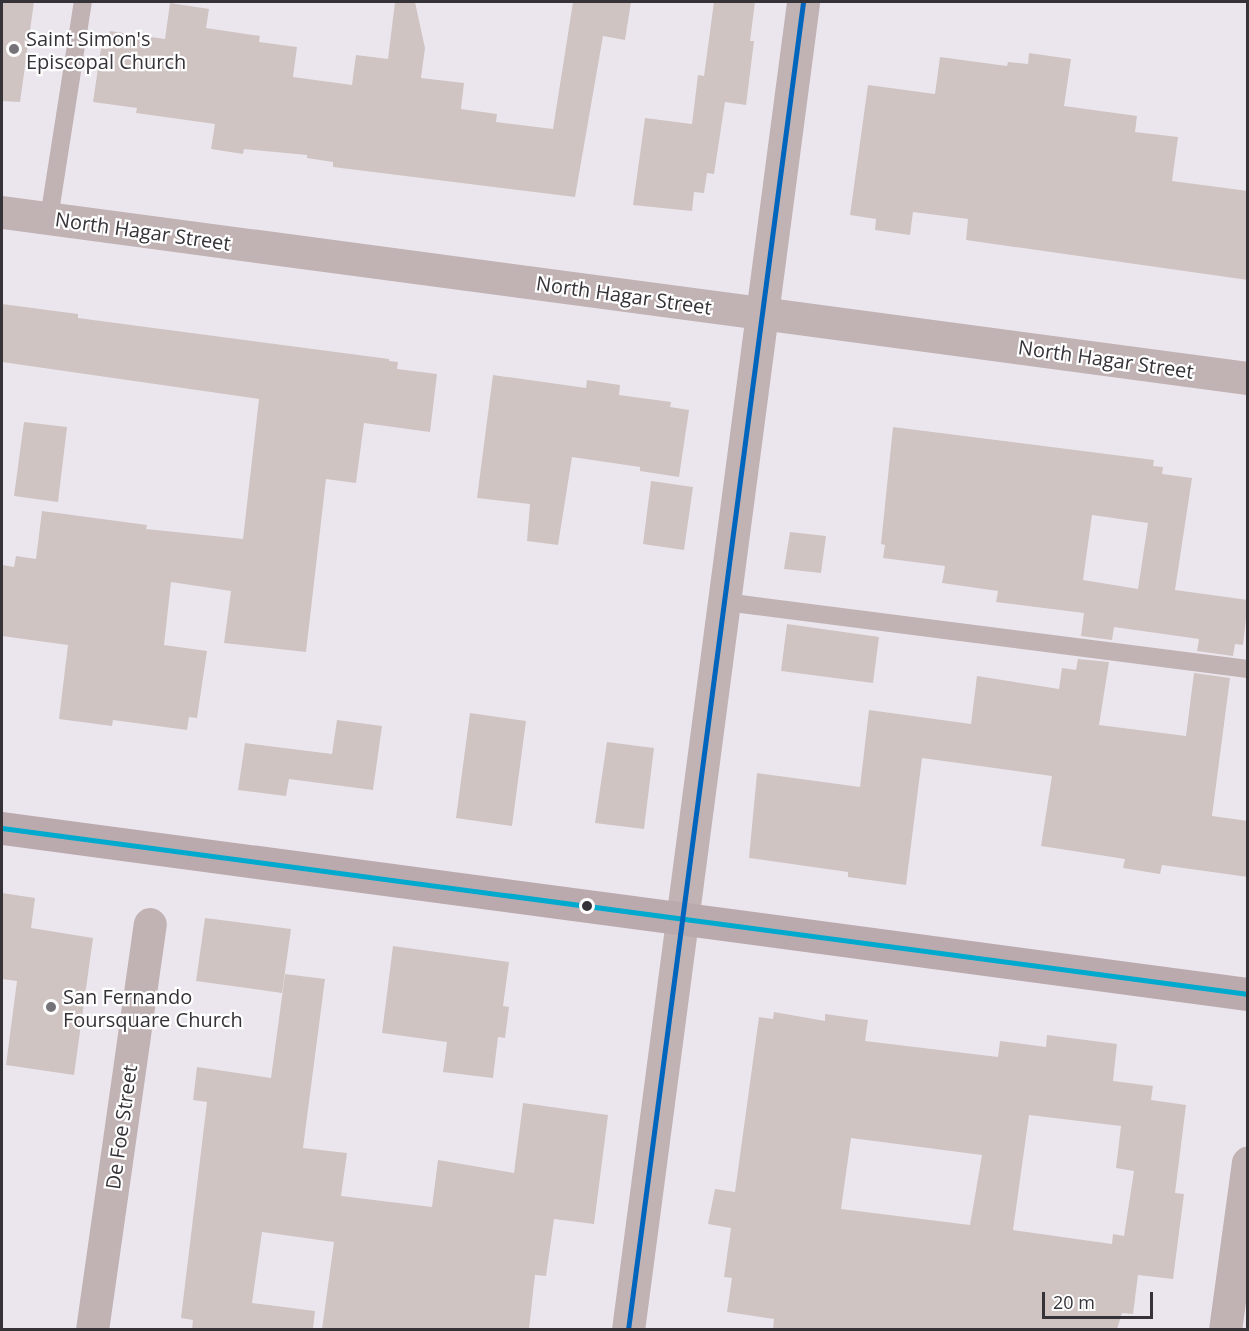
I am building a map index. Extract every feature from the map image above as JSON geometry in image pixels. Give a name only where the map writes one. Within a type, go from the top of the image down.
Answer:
[{"type":"main road","points":[[2,828],[1248,994]]},
{"type":"street","points":[[628,1329],[804,2]]},
{"type":"street","name":"North Hagar Street","points":[[2,212],[1248,378]]},
{"type":"street","name":"De Foe Street","points":[[92,1329],[150,924]]},
{"type":"street","points":[[1226,1329],[1248,1163]]},
{"type":"lane","points":[[49,218],[83,2]]},
{"type":"lane","points":[[724,602],[1248,669]]},
{"type":"building","name":"Saint Simon's Episcopal Church","points":[[2,2],[34,2],[20,102],[2,101]]},
{"type":"building","points":[[395,2],[415,2],[425,48],[421,78],[464,83],[461,109],[497,114],[496,122],[553,129],[573,2],[631,2],[625,40],[603,36],[575,197],[333,167],[333,162],[307,158],[307,155],[244,149],[243,154],[211,149],[215,124],[136,113],[137,108],[93,102],[101,48],[107,49],[110,31],[165,39],[170,3],[209,9],[206,28],[260,36],[259,42],[297,47],[293,77],[352,85],[356,55],[388,59]]},
{"type":"building","points":[[714,2],[755,2],[750,41],[754,41],[746,105],[725,102],[714,174],[707,173],[704,193],[694,192],[692,211],[633,205],[645,118],[692,124],[698,75],[704,76]]},
{"type":"building","points":[[1029,53],[1071,59],[1064,106],[1137,116],[1135,132],[1178,137],[1172,181],[1248,191],[1248,280],[966,240],[968,219],[913,212],[910,235],[875,230],[876,219],[850,215],[868,85],[935,94],[940,57],[1007,66],[1008,62],[1028,64]]},
{"type":"building","points":[[2,304],[78,314],[78,318],[389,359],[389,361],[398,362],[397,369],[437,374],[430,432],[364,423],[356,483],[326,479],[306,652],[224,643],[231,591],[171,582],[164,645],[207,651],[197,718],[189,717],[187,730],[113,720],[112,726],[59,719],[68,645],[2,636],[2,565],[14,567],[16,556],[36,559],[42,511],[147,525],[146,529],[243,539],[259,399],[2,362]]},
{"type":"building","points":[[493,375],[586,388],[587,380],[620,385],[619,395],[671,402],[670,407],[689,410],[679,477],[640,471],[640,467],[572,457],[558,545],[527,541],[530,504],[477,498]]},
{"type":"building","points":[[24,422],[67,427],[58,502],[14,496]]},
{"type":"building","points":[[893,427],[1154,460],[1153,466],[1163,467],[1162,474],[1192,478],[1175,590],[1248,600],[1243,645],[1235,644],[1233,656],[1197,651],[1199,639],[1114,627],[1112,640],[1081,636],[1084,613],[996,602],[998,591],[942,583],[945,566],[883,558],[885,545],[881,544]],"holes":[[[1092,515],[1148,523],[1138,589],[1083,580]]]},
{"type":"building","points":[[651,481],[693,487],[684,550],[643,544]]},
{"type":"building","points":[[790,532],[826,536],[821,573],[784,569]]},
{"type":"building","points":[[787,624],[879,637],[873,683],[781,671]]},
{"type":"building","points":[[1078,659],[1109,662],[1099,725],[1186,736],[1194,673],[1230,678],[1212,816],[1248,821],[1248,877],[1162,865],[1160,874],[1123,868],[1125,859],[1041,846],[1052,776],[922,758],[906,885],[848,877],[848,872],[749,858],[757,773],[860,787],[869,710],[971,724],[977,676],[1059,689],[1062,668],[1076,670]]},
{"type":"building","points":[[470,713],[526,721],[512,826],[456,818]]},
{"type":"building","points":[[337,720],[382,726],[373,790],[289,779],[286,796],[238,790],[245,743],[332,754]]},
{"type":"building","points":[[607,742],[654,748],[644,829],[595,823]]},
{"type":"building","points":[[2,893],[35,898],[31,928],[93,938],[74,1075],[6,1065],[17,981],[2,979]]},
{"type":"building","points":[[205,918],[291,929],[282,993],[196,981]]},
{"type":"building","points":[[393,946],[509,962],[503,1006],[509,1007],[505,1038],[498,1037],[493,1078],[443,1072],[447,1042],[382,1033]]},
{"type":"building","points":[[285,974],[325,979],[303,1148],[347,1153],[341,1196],[432,1207],[438,1160],[514,1173],[523,1103],[608,1115],[594,1224],[554,1219],[546,1276],[535,1275],[529,1329],[322,1329],[334,1242],[262,1232],[252,1303],[315,1311],[313,1329],[192,1329],[193,1320],[181,1318],[207,1102],[193,1100],[197,1067],[271,1078]]},
{"type":"building","points":[[774,1012],[825,1021],[825,1014],[868,1020],[865,1041],[998,1057],[1000,1041],[1046,1047],[1047,1035],[1117,1044],[1113,1081],[1153,1086],[1151,1100],[1186,1105],[1175,1193],[1184,1194],[1173,1279],[1138,1275],[1133,1314],[1122,1313],[1117,1329],[773,1329],[774,1319],[727,1312],[732,1278],[724,1277],[731,1228],[708,1224],[715,1189],[735,1192],[759,1017],[773,1019]],"holes":[[[1029,1115],[1121,1126],[1116,1168],[1134,1171],[1124,1236],[1113,1234],[1112,1244],[1013,1230]],[[851,1138],[982,1155],[970,1225],[841,1209]]]},
{"type":"transit line","points":[[628,1330],[803,2]]},
{"type":"transit line","points":[[2,828],[1248,994]]},
{"type":"place","name":"Saint Simon's Episcopal Church","points":[[14,49]]},
{"type":"place","name":"San Fernando Foursquare Church","points":[[51,1007]]}]
